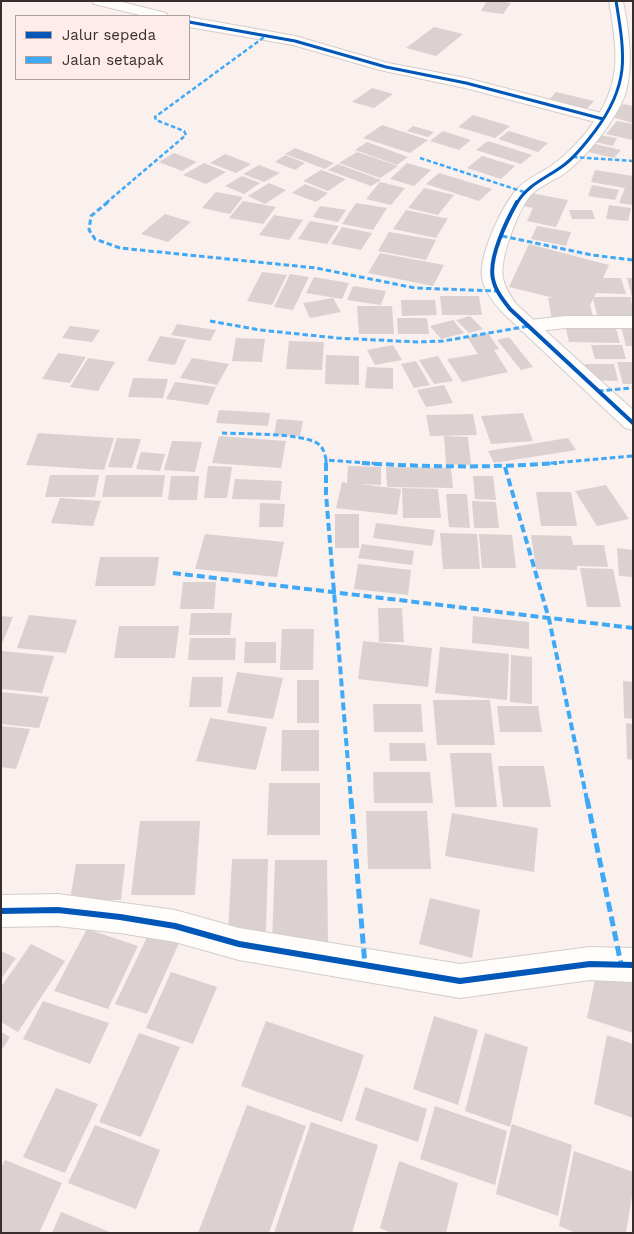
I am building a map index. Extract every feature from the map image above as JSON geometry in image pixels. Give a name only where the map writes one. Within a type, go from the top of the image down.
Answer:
[{"type":"street","points":[[99,1],[157,15]]},
{"type":"street","points":[[616,1],[623,43],[622,77],[616,95],[603,119],[573,157],[560,169],[524,192],[507,222],[493,262],[492,277],[496,290],[510,309],[633,424]]},
{"type":"street","points":[[190,22],[295,40],[379,65],[466,83],[603,119]]},
{"type":"street","points":[[529,326],[566,322],[633,322]]},
{"type":"street","points":[[3,914],[58,910],[129,919],[175,926],[239,944],[460,981],[489,980],[585,964],[633,966]]},
{"type":"building","points":[[487,1],[511,3],[503,14],[481,11]]},
{"type":"building","points":[[434,27],[463,34],[436,56],[406,48]]},
{"type":"building","points":[[372,88],[393,94],[374,108],[352,102]]},
{"type":"building","points":[[556,92],[594,101],[584,112],[546,103]]},
{"type":"building","points":[[623,104],[633,106],[633,123],[612,117]]},
{"type":"building","points":[[473,115],[510,126],[495,138],[458,127]]},
{"type":"building","points":[[617,121],[633,124],[633,140],[606,134]]},
{"type":"building","points":[[382,125],[428,140],[410,153],[363,138]]},
{"type":"building","points":[[413,126],[434,132],[428,137],[407,131]]},
{"type":"building","points":[[443,131],[471,140],[459,150],[430,141]]},
{"type":"building","points":[[509,131],[548,143],[538,152],[498,139]]},
{"type":"building","points":[[599,135],[617,138],[613,146],[595,142]]},
{"type":"building","points":[[488,141],[532,155],[521,164],[476,150]]},
{"type":"building","points":[[367,142],[408,157],[397,165],[355,150]]},
{"type":"building","points":[[591,143],[621,150],[614,158],[584,151]]},
{"type":"building","points":[[295,148],[334,163],[325,169],[285,154]]},
{"type":"building","points":[[357,152],[398,166],[380,178],[339,163]]},
{"type":"building","points":[[174,153],[197,162],[182,171],[159,162]]},
{"type":"building","points":[[225,154],[251,164],[236,173],[210,163]]},
{"type":"building","points":[[285,155],[305,163],[295,170],[275,162]]},
{"type":"building","points":[[482,156],[515,166],[501,179],[467,168]]},
{"type":"building","points":[[204,163],[226,172],[206,184],[183,175]]},
{"type":"building","points":[[407,163],[431,170],[414,186],[390,179]]},
{"type":"building","points":[[338,164],[381,180],[371,186],[328,170]]},
{"type":"building","points":[[259,165],[280,173],[264,182],[243,174]]},
{"type":"building","points":[[321,170],[346,179],[328,191],[303,181]]},
{"type":"building","points":[[595,170],[633,176],[633,205],[619,203],[625,188],[591,182]]},
{"type":"building","points":[[439,173],[492,189],[479,201],[426,184]]},
{"type":"building","points":[[242,176],[260,183],[244,194],[225,186]]},
{"type":"building","points":[[380,182],[405,188],[391,205],[366,199]]},
{"type":"building","points":[[269,183],[286,190],[265,204],[248,196]]},
{"type":"building","points":[[305,184],[328,193],[316,202],[292,193]]},
{"type":"building","points":[[592,185],[619,190],[615,200],[588,196]]},
{"type":"building","points":[[424,188],[454,195],[438,215],[408,208]]},
{"type":"building","points":[[216,192],[243,197],[230,214],[202,208]]},
{"type":"building","points":[[525,192],[568,200],[556,227],[527,221],[533,208],[519,205]]},
{"type":"building","points":[[243,201],[276,207],[263,224],[229,218]]},
{"type":"building","points":[[356,203],[387,208],[373,230],[342,224]]},
{"type":"building","points":[[609,205],[631,208],[628,221],[606,219]]},
{"type":"building","points":[[320,206],[346,210],[338,222],[313,217]]},
{"type":"building","points":[[406,210],[448,218],[436,238],[393,229]]},
{"type":"building","points":[[569,210],[592,210],[595,219],[572,219]]},
{"type":"building","points":[[165,214],[191,222],[168,242],[141,234]]},
{"type":"building","points":[[274,215],[303,220],[289,240],[259,235]]},
{"type":"building","points":[[310,221],[339,226],[327,244],[298,239]]},
{"type":"building","points":[[537,226],[571,232],[566,246],[531,239]]},
{"type":"building","points":[[342,227],[372,233],[361,250],[331,244]]},
{"type":"building","points":[[389,232],[436,240],[426,260],[378,251]]},
{"type":"building","points":[[529,244],[609,265],[603,278],[621,278],[626,294],[596,293],[594,297],[631,297],[633,318],[598,318],[593,299],[590,305],[594,320],[552,320],[548,298],[554,298],[509,287]]},
{"type":"building","points":[[380,253],[444,265],[433,286],[368,273]]},
{"type":"building","points":[[262,272],[287,275],[272,305],[247,301]]},
{"type":"building","points":[[290,274],[309,277],[293,310],[274,307]]},
{"type":"building","points":[[314,277],[349,283],[342,299],[306,293]]},
{"type":"building","points":[[627,278],[633,278],[633,297],[632,297]]},
{"type":"building","points":[[353,286],[386,291],[381,305],[347,300]]},
{"type":"building","points":[[440,296],[479,296],[482,315],[442,315]]},
{"type":"building","points":[[333,298],[341,312],[310,318],[303,303]]},
{"type":"building","points":[[401,300],[435,300],[437,315],[402,316]]},
{"type":"building","points":[[357,306],[392,306],[394,334],[359,334]]},
{"type":"building","points":[[470,316],[483,329],[469,333],[456,320]]},
{"type":"building","points":[[397,318],[427,318],[429,334],[398,334]]},
{"type":"building","points":[[453,320],[464,333],[441,339],[430,326]]},
{"type":"building","points":[[620,322],[633,322],[633,346],[626,346]]},
{"type":"building","points":[[177,324],[216,330],[210,341],[171,335]]},
{"type":"building","points":[[565,324],[615,325],[620,343],[569,342]]},
{"type":"building","points":[[70,326],[100,330],[92,342],[62,338]]},
{"type":"building","points":[[488,333],[499,349],[494,350],[508,372],[462,382],[447,359],[478,354],[467,337]]},
{"type":"building","points":[[160,336],[186,340],[175,365],[147,361]]},
{"type":"building","points":[[509,337],[533,367],[521,370],[497,340]]},
{"type":"building","points":[[236,338],[265,339],[262,362],[232,361]]},
{"type":"building","points":[[289,341],[324,342],[322,370],[286,369]]},
{"type":"building","points":[[393,345],[402,360],[375,365],[367,350]]},
{"type":"building","points":[[591,345],[622,345],[626,359],[595,359]]},
{"type":"building","points":[[58,353],[86,357],[70,383],[42,379]]},
{"type":"building","points":[[326,355],[359,356],[359,385],[325,384]]},
{"type":"building","points":[[438,356],[453,381],[434,384],[419,360]]},
{"type":"building","points":[[88,358],[115,362],[98,391],[70,387]]},
{"type":"building","points":[[192,358],[229,364],[217,385],[180,378]]},
{"type":"building","points":[[416,361],[430,385],[414,388],[401,364]]},
{"type":"building","points":[[617,362],[633,362],[633,384],[623,384]]},
{"type":"building","points":[[585,364],[614,364],[618,381],[589,380]]},
{"type":"building","points":[[367,367],[393,368],[393,389],[365,388]]},
{"type":"building","points":[[133,378],[168,379],[163,398],[128,397]]},
{"type":"building","points":[[175,382],[216,387],[208,405],[166,399]]},
{"type":"building","points":[[444,385],[453,403],[426,407],[417,390]]},
{"type":"building","points":[[219,410],[270,413],[268,426],[216,423]]},
{"type":"building","points":[[523,413],[533,441],[491,444],[481,416]]},
{"type":"building","points":[[473,414],[477,435],[430,436],[426,415]]},
{"type":"building","points":[[277,419],[303,421],[300,436],[274,435]]},
{"type":"building","points":[[38,433],[114,438],[104,470],[26,465]]},
{"type":"building","points":[[219,436],[286,441],[281,468],[212,463]]},
{"type":"building","points":[[444,436],[468,437],[471,465],[446,464]]},
{"type":"building","points":[[117,438],[141,439],[132,468],[108,467]]},
{"type":"building","points":[[568,438],[576,450],[494,463],[488,451]]},
{"type":"building","points":[[172,441],[202,442],[195,472],[164,470]]},
{"type":"building","points":[[141,452],[165,454],[160,471],[136,469]]},
{"type":"building","points":[[208,466],[232,467],[227,498],[204,498]]},
{"type":"building","points":[[348,466],[381,467],[381,485],[358,484],[401,489],[397,515],[336,508],[342,482],[347,483]]},
{"type":"building","points":[[386,467],[451,468],[453,488],[387,487]]},
{"type":"building","points":[[50,475],[99,475],[95,497],[45,497]]},
{"type":"building","points":[[106,475],[165,475],[162,497],[102,497]]},
{"type":"building","points":[[171,476],[199,476],[197,500],[168,500]]},
{"type":"building","points":[[473,476],[493,476],[496,500],[475,499]]},
{"type":"building","points":[[235,479],[282,481],[280,500],[232,499]]},
{"type":"building","points":[[606,485],[629,519],[597,526],[575,491]]},
{"type":"building","points":[[402,488],[438,489],[441,518],[403,518]]},
{"type":"building","points":[[536,492],[571,492],[577,526],[541,526]]},
{"type":"building","points":[[446,494],[467,494],[470,528],[449,527]]},
{"type":"building","points":[[60,498],[101,501],[93,526],[51,523]]},
{"type":"building","points":[[472,501],[496,502],[499,528],[474,528]]},
{"type":"building","points":[[260,503],[285,504],[283,527],[259,527]]},
{"type":"building","points":[[335,514],[359,514],[359,548],[335,548]]},
{"type":"building","points":[[376,523],[435,530],[432,546],[373,538]]},
{"type":"building","points":[[440,533],[477,534],[480,569],[443,569]]},
{"type":"building","points":[[205,534],[284,542],[277,577],[195,569]]},
{"type":"building","points":[[479,534],[512,535],[516,568],[482,568]]},
{"type":"building","points":[[531,535],[571,536],[573,545],[604,545],[608,567],[577,566],[577,570],[536,569]]},
{"type":"building","points":[[362,544],[414,551],[412,565],[358,558]]},
{"type":"building","points":[[617,548],[633,550],[633,577],[619,576]]},
{"type":"building","points":[[100,557],[159,557],[155,586],[95,586]]},
{"type":"building","points":[[358,564],[411,570],[408,595],[354,589]]},
{"type":"building","points":[[580,568],[613,569],[621,607],[587,607]]},
{"type":"building","points":[[183,582],[216,582],[214,609],[180,609]]},
{"type":"building","points":[[378,608],[402,608],[404,642],[379,642]]},
{"type":"building","points":[[191,613],[232,613],[230,635],[189,635]]},
{"type":"building","points":[[29,615],[77,620],[66,653],[17,648]]},
{"type":"building","points":[[1,616],[13,617],[1,646]]},
{"type":"building","points":[[473,616],[529,622],[529,649],[472,643]]},
{"type":"building","points":[[119,626],[179,626],[175,658],[114,658]]},
{"type":"building","points":[[282,629],[314,629],[313,670],[280,670]]},
{"type":"building","points":[[190,638],[236,638],[235,660],[188,660]]},
{"type":"building","points":[[363,641],[432,648],[428,687],[358,679]]},
{"type":"building","points":[[245,642],[276,642],[276,663],[244,663]]},
{"type":"building","points":[[440,647],[509,654],[507,700],[435,693]]},
{"type":"building","points":[[1,651],[54,656],[42,693],[1,689]]},
{"type":"building","points":[[511,655],[532,657],[532,704],[510,702]]},
{"type":"building","points":[[237,672],[283,678],[273,719],[227,713]]},
{"type":"building","points":[[192,677],[223,677],[221,707],[189,707]]},
{"type":"building","points":[[297,680],[319,680],[319,723],[297,723]]},
{"type":"building","points":[[623,681],[633,682],[633,719],[624,718]]},
{"type":"building","points":[[1,692],[49,697],[39,728],[1,724]]},
{"type":"building","points":[[433,700],[490,700],[495,745],[437,745]]},
{"type":"building","points":[[373,704],[421,704],[423,732],[374,732]]},
{"type":"building","points":[[497,706],[538,706],[542,732],[500,732]]},
{"type":"building","points":[[210,718],[267,727],[256,770],[196,761]]},
{"type":"building","points":[[626,723],[633,724],[633,760],[627,759]]},
{"type":"building","points":[[1,726],[30,729],[16,769],[1,767]]},
{"type":"building","points":[[282,730],[319,730],[319,771],[281,771]]},
{"type":"building","points":[[389,743],[425,743],[427,761],[390,761]]},
{"type":"building","points":[[450,753],[491,753],[497,807],[455,807]]},
{"type":"building","points":[[498,766],[544,766],[551,807],[503,807]]},
{"type":"building","points":[[373,772],[430,772],[433,803],[374,803]]},
{"type":"building","points":[[269,783],[320,783],[320,835],[267,835]]},
{"type":"building","points":[[366,811],[427,811],[431,869],[368,869]]},
{"type":"building","points":[[452,813],[538,828],[534,872],[445,856]]},
{"type":"building","points":[[140,821],[200,821],[195,895],[131,895]]},
{"type":"building","points":[[232,859],[268,859],[266,931],[228,931]]},
{"type":"building","points":[[275,860],[327,860],[328,943],[272,943]]},
{"type":"building","points":[[76,864],[125,864],[121,900],[70,900]]},
{"type":"building","points":[[430,898],[480,910],[472,958],[419,944]]},
{"type":"building","points":[[87,929],[138,946],[108,1009],[54,991]]},
{"type":"building","points":[[150,931],[180,941],[147,1014],[115,1004]]},
{"type":"building","points":[[31,944],[65,961],[18,1032],[1,1022],[1,987]]},
{"type":"building","points":[[1,951],[16,958],[1,979]]},
{"type":"building","points":[[597,971],[633,982],[633,1033],[587,1018]]},
{"type":"building","points":[[171,972],[217,987],[193,1044],[146,1028]]},
{"type":"building","points":[[43,1001],[109,1023],[90,1064],[23,1039]]},
{"type":"building","points":[[434,1016],[478,1030],[458,1105],[413,1089]]},
{"type":"building","points":[[266,1021],[364,1055],[342,1122],[241,1086]]},
{"type":"building","points":[[1,1032],[10,1037],[1,1051]]},
{"type":"building","points":[[139,1033],[180,1047],[141,1137],[99,1122]]},
{"type":"building","points":[[485,1033],[528,1047],[510,1127],[465,1111]]},
{"type":"building","points":[[607,1035],[633,1044],[633,1118],[594,1104]]},
{"type":"building","points":[[365,1087],[427,1109],[418,1142],[355,1120]]},
{"type":"building","points":[[56,1088],[98,1104],[65,1173],[23,1157]]},
{"type":"building","points":[[247,1105],[306,1126],[269,1233],[198,1233]]},
{"type":"building","points":[[435,1106],[507,1131],[495,1185],[420,1159]]},
{"type":"building","points":[[311,1122],[378,1145],[352,1233],[274,1233]]},
{"type":"building","points":[[512,1124],[572,1145],[558,1216],[496,1194]]},
{"type":"building","points":[[95,1125],[160,1150],[136,1209],[68,1183]]},
{"type":"building","points":[[574,1151],[633,1172],[633,1190],[626,1233],[576,1233],[559,1226]]},
{"type":"building","points":[[5,1160],[62,1183],[39,1233],[1,1233],[1,1168]]},
{"type":"building","points":[[399,1161],[458,1183],[446,1233],[391,1233],[380,1228]]},
{"type":"building","points":[[61,1212],[112,1233],[52,1233]]},
{"type":"marked path","points":[[267,35],[155,117],[156,120],[184,131],[186,135],[91,216],[89,224],[91,235],[100,242],[120,248],[316,268],[415,288],[497,291]]},
{"type":"marked path","points":[[573,157],[633,161]]},
{"type":"marked path","points":[[420,158],[524,192]]},
{"type":"marked path","points":[[502,236],[592,255],[633,260]]},
{"type":"marked path","points":[[210,321],[260,330],[337,338],[418,342],[443,341],[529,326]]},
{"type":"marked path","points":[[598,391],[633,388]]},
{"type":"marked path","points":[[222,433],[304,438],[320,445],[326,460],[411,466],[505,467],[633,456]]},
{"type":"marked path","points":[[326,460],[326,494],[365,965]]},
{"type":"marked path","points":[[505,467],[549,619],[621,964]]},
{"type":"marked path","points":[[173,573],[633,628]]},
{"type":"cycle path","points":[[616,1],[623,48],[623,72],[617,95],[600,124],[574,156],[559,169],[528,188],[519,199],[498,245],[492,268],[492,276],[496,290],[510,309],[633,423]]},
{"type":"cycle path","points":[[190,22],[295,41],[386,67],[466,83],[603,119]]},
{"type":"cycle path","points":[[1,911],[58,910],[120,917],[175,926],[239,944],[460,981],[568,966],[611,963],[633,965]]}]
